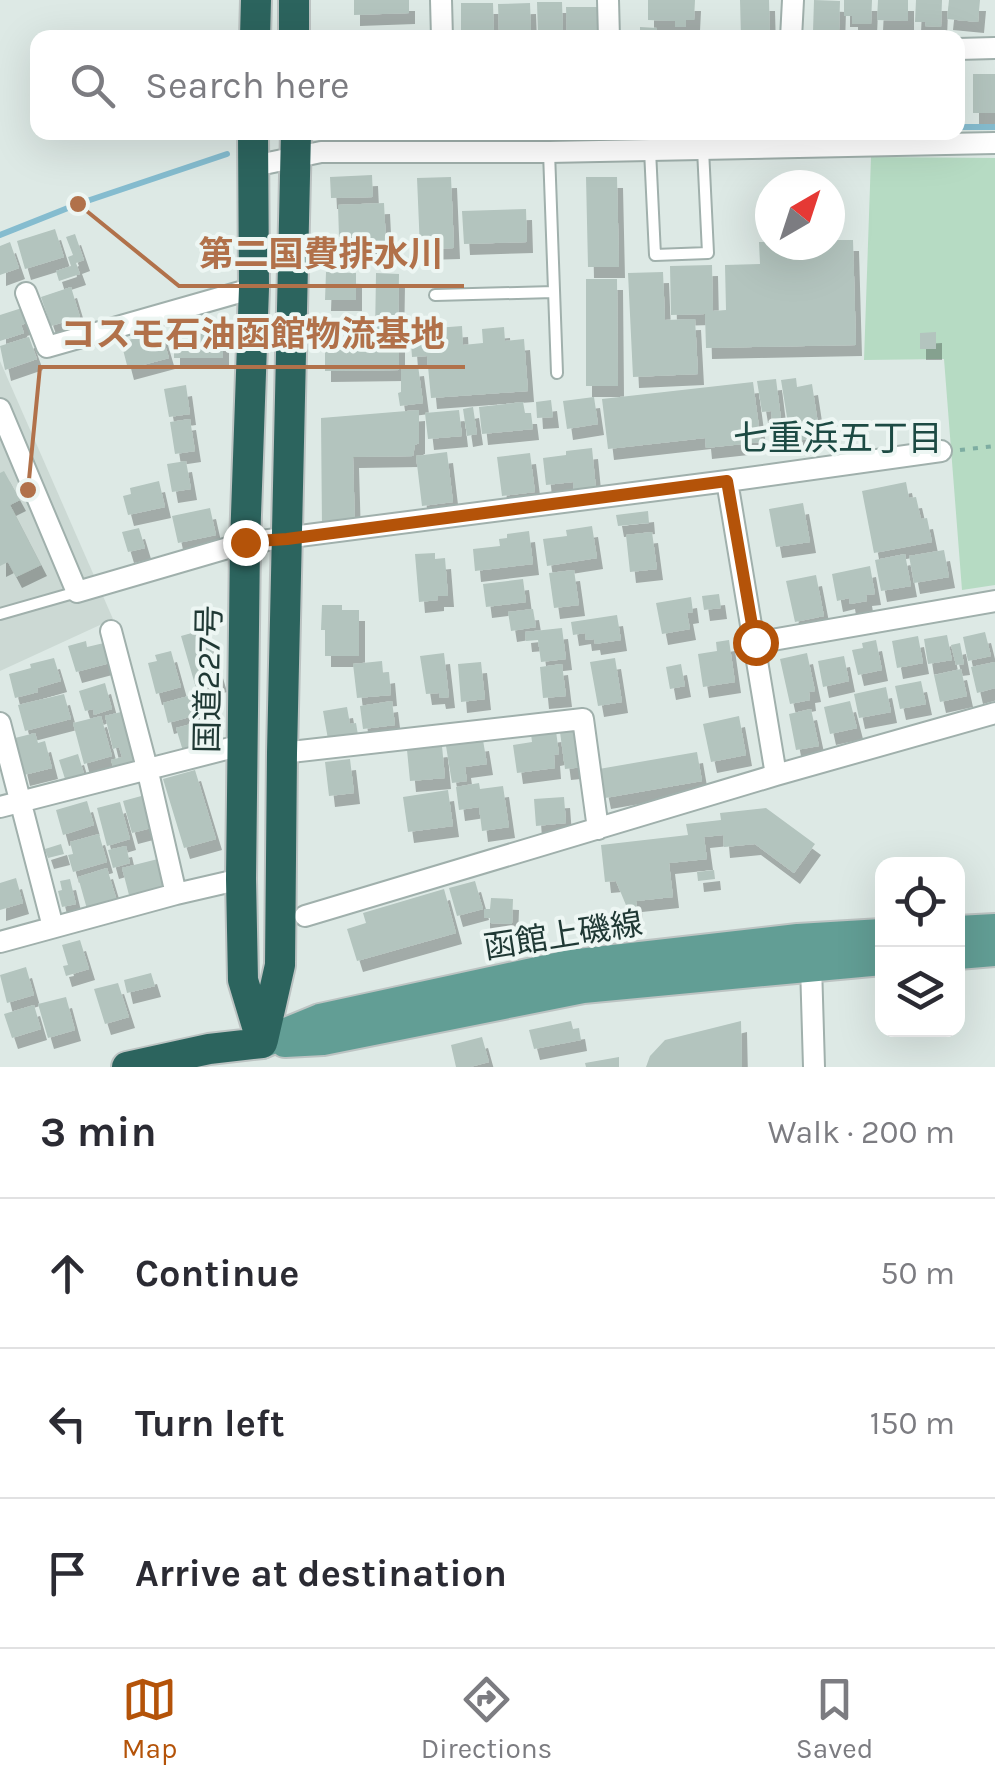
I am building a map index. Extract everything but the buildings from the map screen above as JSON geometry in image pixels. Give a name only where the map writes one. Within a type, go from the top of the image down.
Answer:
[{"type":"highway","points":[[255,30],[256,0]]},
{"type":"highway","points":[[294,0],[294,30]]},
{"type":"highway","name":"国道227号","points":[[254,140],[241,880],[243,980],[262,1055]]},
{"type":"highway","points":[[127,1067],[209,1048],[262,1055],[280,966],[296,145]]},
{"type":"main road","points":[[965,930],[995,928]]},
{"type":"main road","name":"函館上磯線","points":[[262,1055],[320,1018],[570,965],[798,939],[875,934]]},
{"type":"main road","points":[[965,953],[995,951]]},
{"type":"main road","name":"函館上磯線","points":[[262,1055],[583,988],[875,960]]},
{"type":"street","points":[[442,0],[442,30]]},
{"type":"street","points":[[608,0],[609,30]]},
{"type":"street","points":[[791,30],[792,0]]},
{"type":"street","points":[[965,49],[995,48]]},
{"type":"street","points":[[254,166],[296,145],[321,152],[549,152],[995,143]]},
{"type":"street","points":[[26,293],[47,347],[254,288]]},
{"type":"street","points":[[0,409],[78,592],[245,542],[941,451]]},
{"type":"street","points":[[727,481],[776,774]]},
{"type":"street","points":[[755,642],[995,601]]},
{"type":"street","points":[[111,631],[148,768],[176,894]]},
{"type":"street","points":[[305,916],[776,774],[995,713]]},
{"type":"street","points":[[282,753],[583,718],[598,828]]},
{"type":"street","points":[[0,722],[54,928]]},
{"type":"street","points":[[0,807],[242,745]]},
{"type":"street","points":[[0,942],[241,880]]},
{"type":"street","points":[[811,965],[814,1067]]},
{"type":"lane","points":[[650,149],[654,255],[708,253],[703,148]]},
{"type":"lane","points":[[549,152],[557,373]]},
{"type":"lane","points":[[435,294],[554,292]]},
{"type":"lane","points":[[0,614],[78,592]]},
{"type":"path","points":[[941,451],[995,446]]},
{"type":"shaded area","points":[[0,361],[113,619],[0,671]]},
{"type":"green space","points":[[871,157],[995,158],[995,585],[962,590],[944,359],[864,360]]},
{"type":"waterway","points":[[965,127],[995,127]]},
{"type":"waterway","points":[[0,235],[227,154]]},
{"type":"place","name":"第二国費排水川","points":[[78,204]]},
{"type":"place","name":"コスモ石油函館物流基地","points":[[28,490]]},
{"type":"district","name":"七重浜五丁目","points":[[838,438]]},
{"type":"route","points":[[245,542],[727,481],[755,642]]}]
